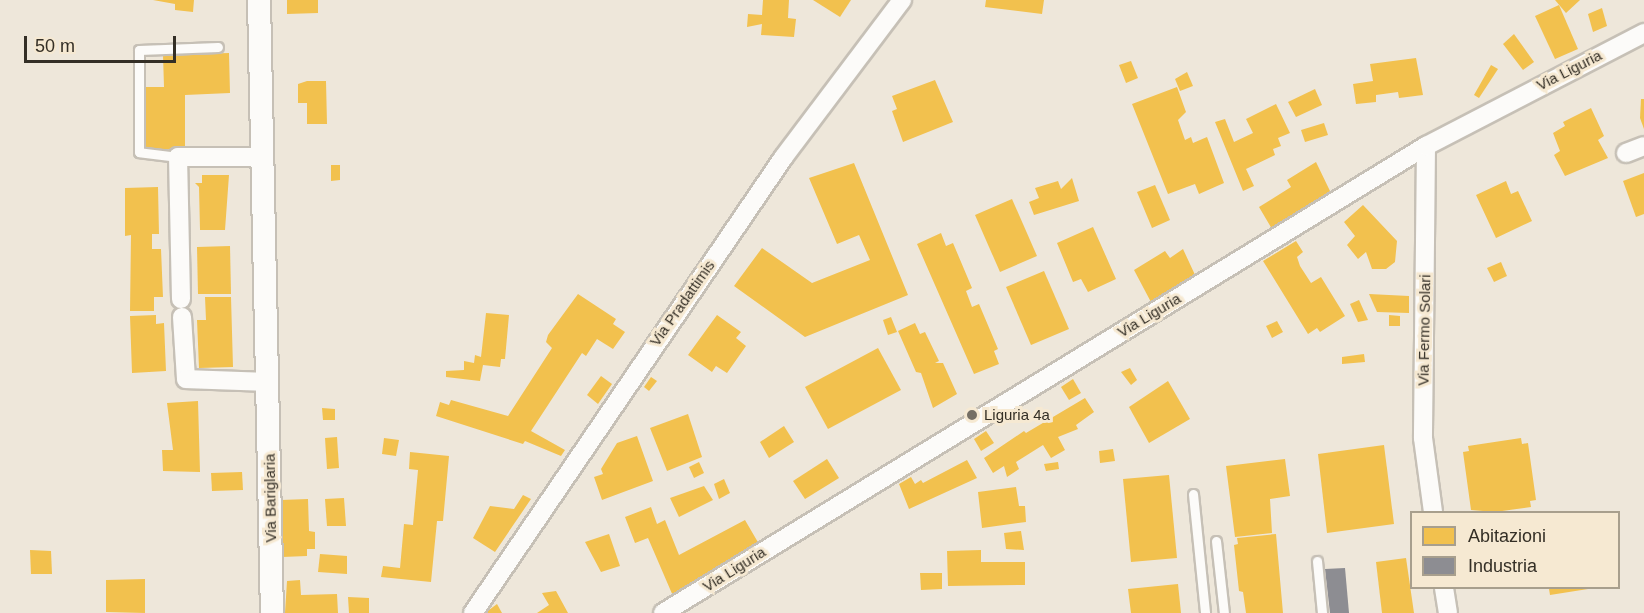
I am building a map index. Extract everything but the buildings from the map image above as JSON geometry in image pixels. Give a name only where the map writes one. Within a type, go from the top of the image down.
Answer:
[{"type":"street","name":"Via Bariglaria","points":[[259,0],[272,613]]},
{"type":"street","name":"Via Pradattimis","points":[[473,613],[764,186],[902,0]]},
{"type":"street","name":"Via Liguria","points":[[663,613],[1426,146],[1644,33]]},
{"type":"street","name":"Via Fermo Solari","points":[[1426,146],[1423,438],[1433,511]]},
{"type":"street","points":[[1626,153],[1644,146]]},
{"type":"street","points":[[263,157],[178,157],[181,308],[186,379],[267,382]]},
{"type":"street","points":[[1444,589],[1448,613]]},
{"type":"lane","points":[[178,157],[139,152],[140,50],[218,47]]},
{"type":"lane","points":[[1193,494],[1205,613]]},
{"type":"lane","points":[[1216,541],[1224,613]]},
{"type":"lane","points":[[1317,561],[1322,613]]},
{"type":"place","name":"Liguria 4a","points":[[972,415]]}]
